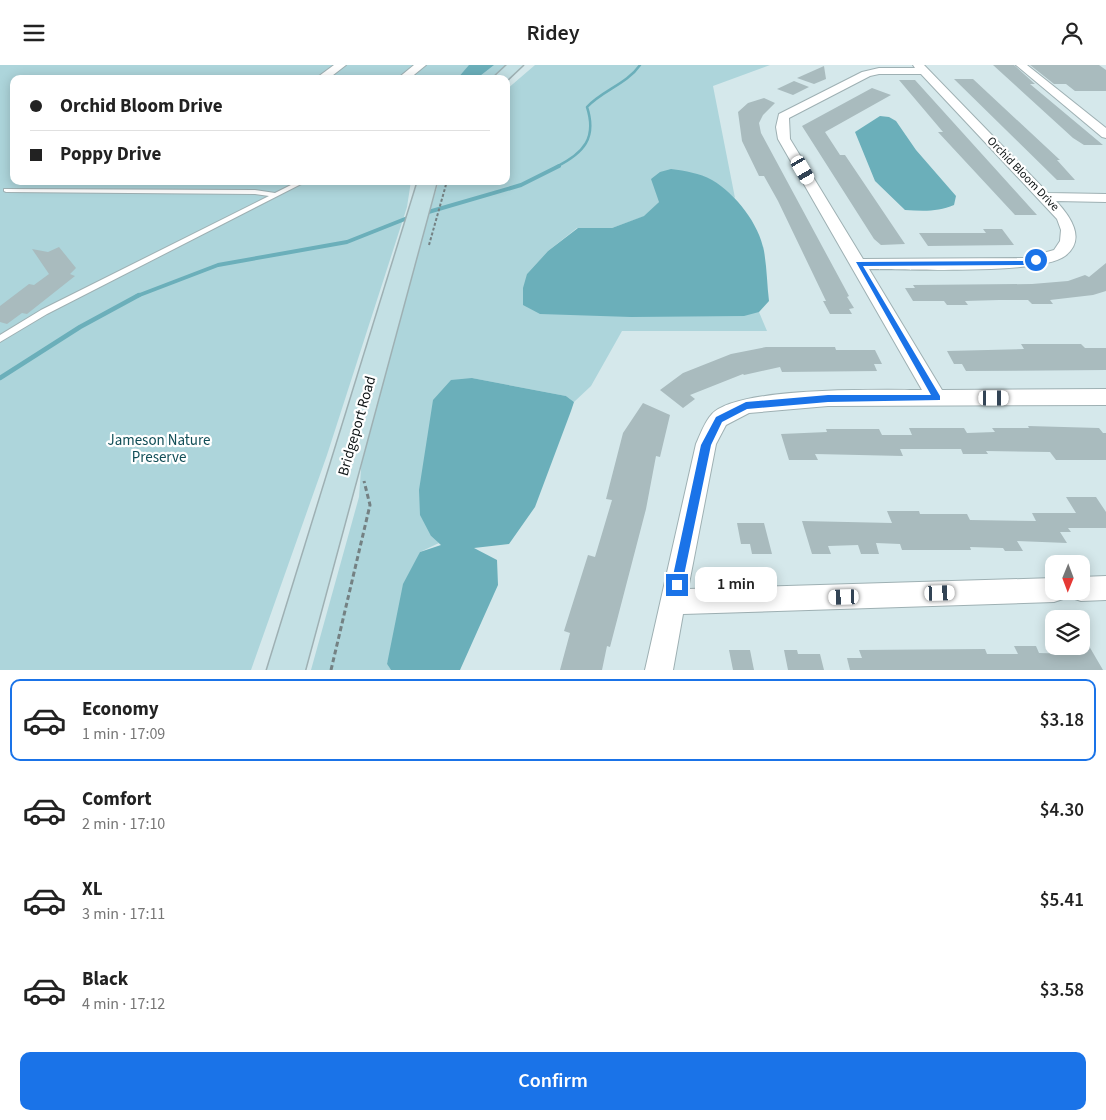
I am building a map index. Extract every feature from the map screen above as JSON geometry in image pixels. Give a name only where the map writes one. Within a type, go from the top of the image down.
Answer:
[{"type":"street","points":[[326,75],[341,65]]},
{"type":"street","points":[[407,75],[421,65]]},
{"type":"street","points":[[504,75],[516,65]]},
{"type":"street","points":[[1021,65],[1106,134]]},
{"type":"street","points":[[921,68],[879,71],[866,74],[783,116],[782,127],[784,139],[937,398]]},
{"type":"street","name":"Orchid Bloom Drive","points":[[858,264],[1026,263],[1047,257],[1065,247],[1069,238],[1064,218],[921,68]]},
{"type":"street","name":"Bridgeport Road","points":[[286,670],[424,242],[426,188]]},
{"type":"street","points":[[1045,197],[1106,198]]},
{"type":"street","points":[[659,670],[706,445],[719,419],[746,406],[828,398],[1106,397]]},
{"type":"street","points":[[1090,589],[1106,588]]},
{"type":"street","points":[[673,602],[1045,590]]},
{"type":"lane","points":[[0,339],[70,299],[296,185]]},
{"type":"lane","points":[[6,190],[255,192],[277,195]]},
{"type":"path","points":[[424,242],[446,185]]},
{"type":"path","points":[[331,670],[370,505],[364,481],[366,471]]},
{"type":"green space","name":"Jameson Nature Preserve","points":[[0,65],[507,65],[495,75],[10,75],[10,185],[410,185],[407,207],[327,455],[251,670],[0,670]]},
{"type":"green space","points":[[535,65],[770,65],[713,86],[735,198],[713,181],[659,202],[645,216],[612,228],[577,228],[548,251],[527,274],[540,314],[759,312],[767,331],[622,331],[591,386],[574,402],[566,396],[472,378],[431,536],[439,543],[420,552],[387,664],[391,670],[311,670],[359,497],[362,456],[412,267],[438,185],[510,185],[510,87]]},
{"type":"shaded area","points":[[469,65],[494,65],[481,75],[460,75]]},
{"type":"shaded area","points":[[880,116],[889,117],[896,121],[916,150],[956,196],[954,205],[936,210],[905,210],[875,181],[855,132]]},
{"type":"shaded area","points":[[671,169],[697,174],[712,180],[738,201],[752,220],[764,251],[769,301],[759,312],[744,316],[631,317],[540,314],[523,305],[523,288],[527,274],[548,251],[578,228],[612,228],[644,216],[659,202],[651,179],[660,172]]},
{"type":"shaded area","points":[[472,378],[566,396],[574,402],[535,507],[509,544],[474,548],[497,560],[498,585],[460,670],[391,670],[387,664],[403,584],[420,552],[441,545],[431,536],[420,515],[419,490],[433,400],[451,380]]},
{"type":"building","points":[[993,65],[1014,65],[1035,84],[1030,84],[1103,145],[1084,145],[1073,138]]},
{"type":"building","points":[[1030,65],[1099,65],[1106,70],[1106,91],[1075,91],[1066,84],[1054,84]]},
{"type":"building","points":[[824,66],[826,79],[814,84],[797,78]]},
{"type":"building","points":[[954,79],[973,79],[1060,160],[1057,160],[1075,180],[1057,180]]},
{"type":"building","points":[[899,80],[915,80],[1037,215],[1015,215],[938,132],[943,132]]},
{"type":"building","points":[[794,81],[809,87],[793,95],[777,89]]},
{"type":"building","points":[[872,88],[891,95],[825,132],[840,155],[845,155],[905,244],[881,245],[874,239],[802,126]]},
{"type":"building","points":[[764,98],[775,103],[763,115],[759,123],[761,133],[849,296],[847,297],[854,308],[849,309],[852,314],[830,314],[823,301],[826,301],[778,201],[764,176],[759,176],[742,141],[738,112],[748,103]]},
{"type":"building","points":[[983,229],[1002,229],[1014,245],[928,246],[919,233],[986,233]]},
{"type":"building","points":[[59,247],[76,268],[70,274],[75,276],[27,314],[22,313],[7,324],[0,322],[0,306],[29,284],[34,285],[49,274],[32,249],[48,252]]},
{"type":"building","points":[[1106,263],[1106,291],[1093,295],[1050,300],[1053,304],[1032,304],[1028,300],[999,300],[965,301],[968,305],[947,305],[944,301],[913,301],[905,288],[915,288],[913,285],[1032,284],[1068,281],[1085,275],[1089,277]]},
{"type":"building","points":[[1021,344],[1081,344],[1085,348],[1106,348],[1106,370],[966,371],[962,364],[954,364],[947,351],[1024,349]]},
{"type":"building","points":[[766,347],[835,347],[836,350],[875,350],[882,364],[874,364],[877,371],[782,372],[780,367],[743,374],[690,395],[695,399],[683,408],[660,390],[683,373],[731,354]]},
{"type":"building","points":[[643,403],[670,415],[660,457],[656,456],[646,509],[610,647],[607,646],[602,670],[560,670],[570,633],[564,631],[588,555],[595,557],[612,500],[606,499],[623,433]]},
{"type":"building","points":[[1028,426],[1099,428],[1103,433],[1106,433],[1106,460],[1056,460],[1050,452],[986,451],[988,454],[963,454],[961,449],[900,449],[903,456],[815,454],[818,460],[789,460],[781,434],[827,432],[826,429],[879,429],[882,435],[912,435],[909,428],[964,428],[967,433],[995,432],[992,428],[1029,428]]},
{"type":"building","points":[[1066,497],[1096,497],[1106,512],[1106,528],[1068,528],[1071,532],[1060,532],[1067,543],[1017,541],[1023,551],[970,547],[971,550],[902,550],[900,544],[876,543],[879,554],[861,554],[858,545],[828,546],[831,554],[812,554],[802,521],[892,523],[887,511],[919,511],[920,514],[967,514],[970,520],[1036,521],[1032,513],[1076,513]]},
{"type":"building","points":[[737,523],[764,523],[772,554],[752,554],[750,544],[741,544]]},
{"type":"building","points":[[1014,646],[1036,646],[1039,653],[1045,653],[1045,655],[1090,655],[1090,648],[1103,670],[850,670],[847,658],[862,658],[859,650],[985,649],[987,654],[1018,654]]},
{"type":"building","points":[[729,650],[750,650],[754,670],[733,670]]},
{"type":"building","points":[[784,650],[797,650],[798,654],[820,654],[824,670],[788,670]]},
{"type":"waterway","points":[[556,167],[574,156],[586,143],[590,127],[587,107],[635,72],[640,65]]},
{"type":"waterway","points":[[425,213],[521,185],[559,166]]},
{"type":"waterway","points":[[138,296],[218,265],[347,242],[410,217]]},
{"type":"waterway","points":[[0,378],[80,327],[138,296]]},
{"type":"route","points":[[677,585],[706,445],[719,419],[746,406],[828,398],[937,398],[858,264],[1026,263],[1036,260]]}]
